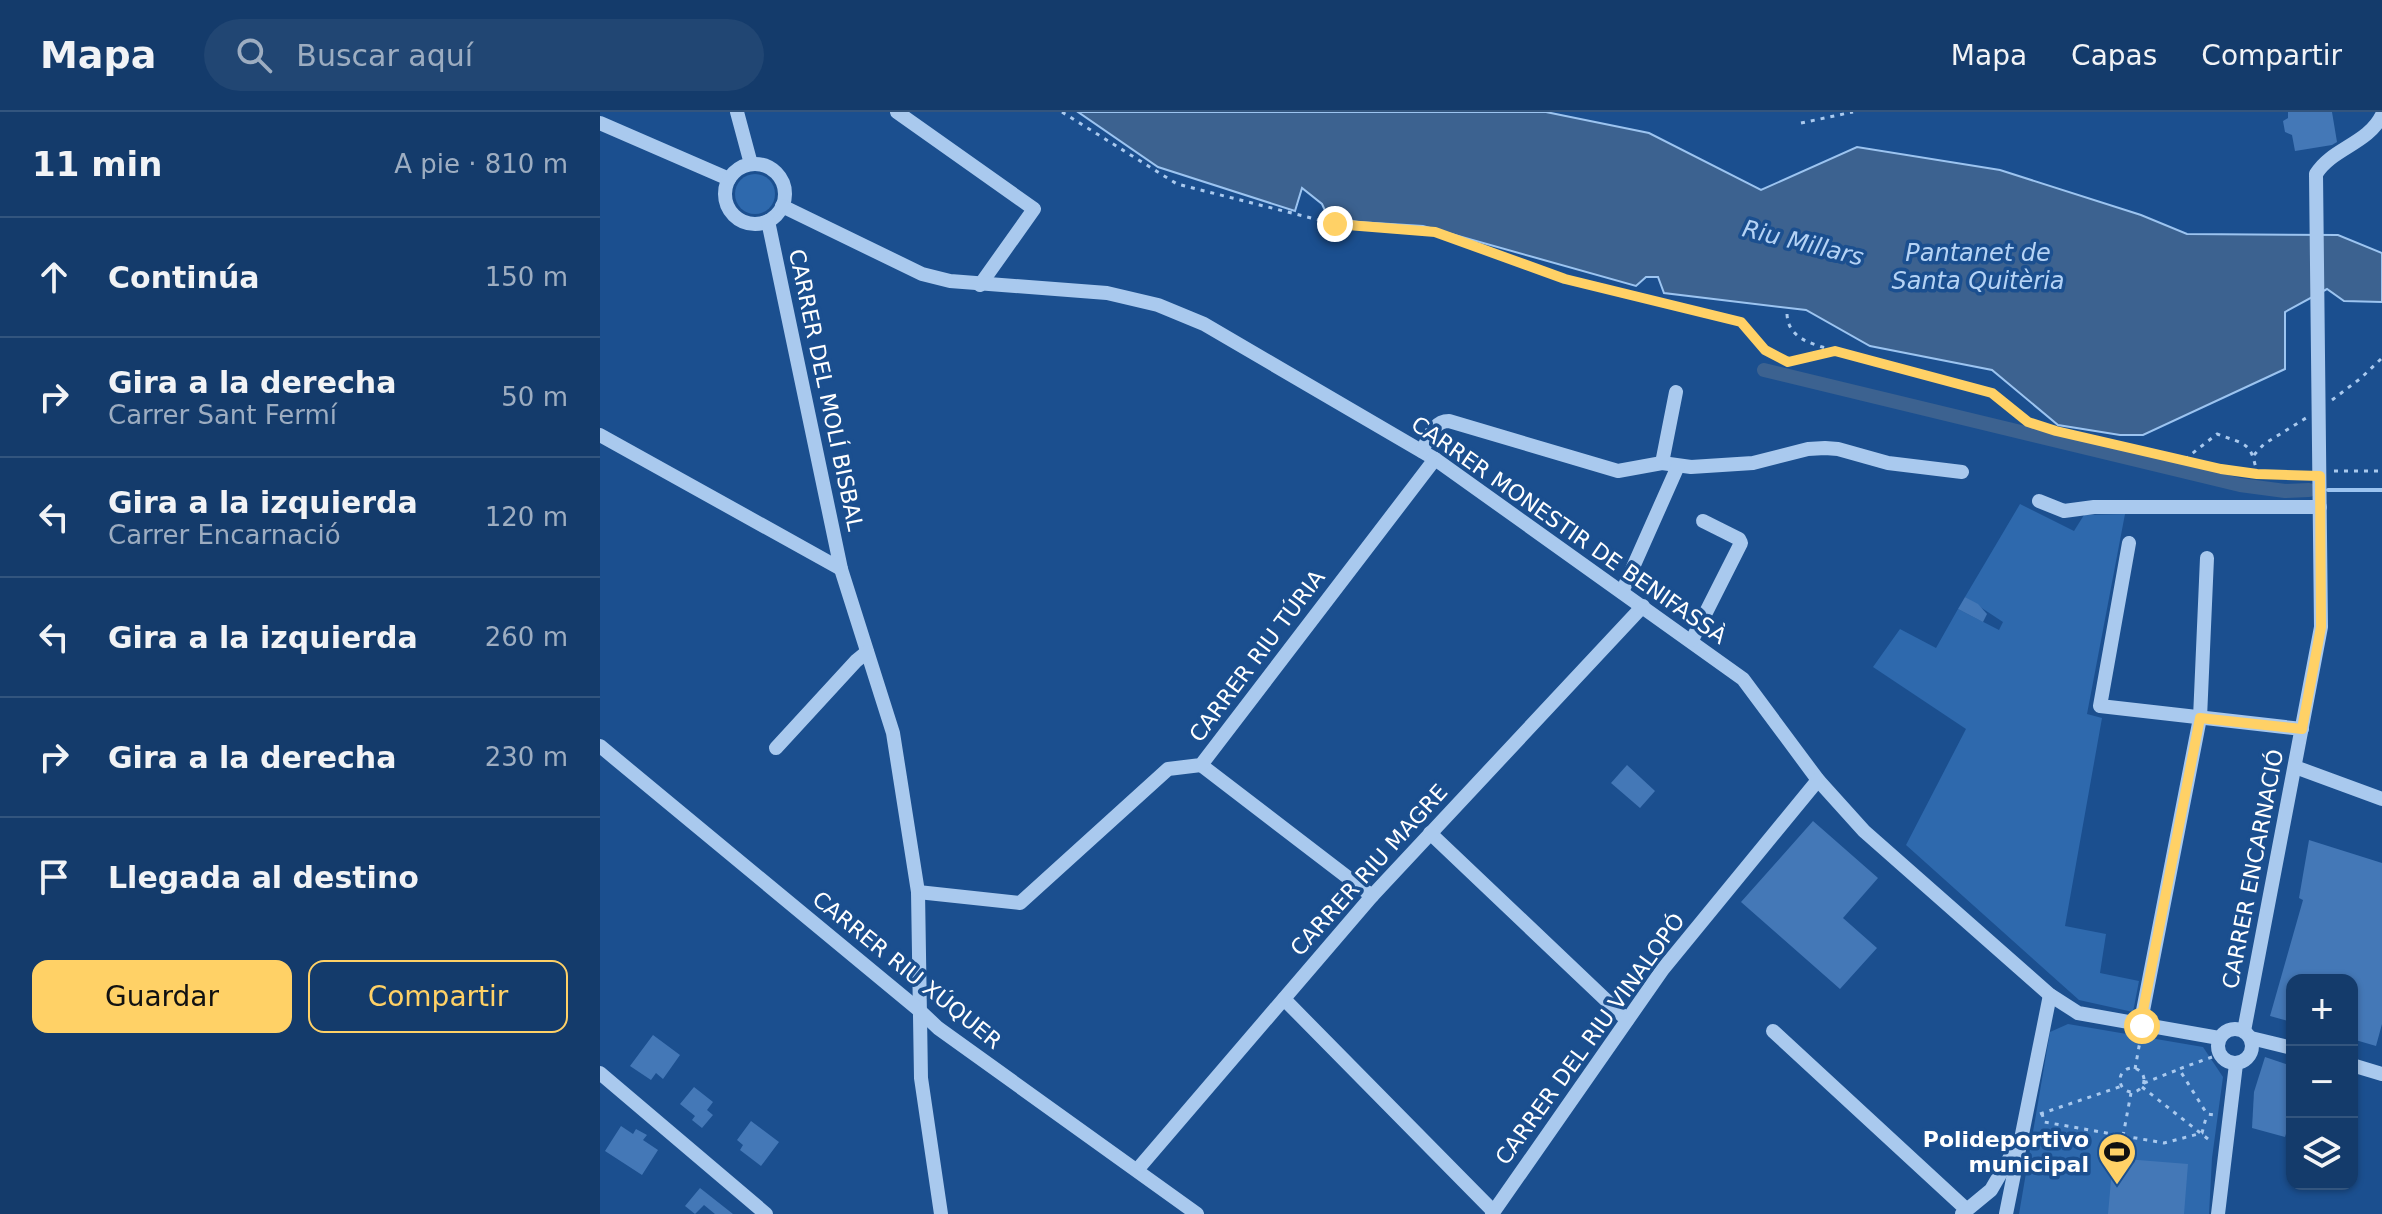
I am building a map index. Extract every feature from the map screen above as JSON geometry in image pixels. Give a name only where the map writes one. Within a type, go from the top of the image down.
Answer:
[{"type":"street","points":[[737,112],[751,164]]},
{"type":"street","points":[[897,112],[1034,209],[980,285]]},
{"type":"street","name":"CARRER ENCARNACIÓ","points":[[2247,1035],[2321,627],[2316,174],[2323,162],[2361,140],[2378,123],[2381,114]]},
{"type":"street","points":[[600,123],[729,179]]},
{"type":"street","points":[[751,164],[762,165],[779,176],[785,196],[776,215],[758,224],[737,218],[725,200],[725,190],[734,172],[751,164]]},
{"type":"street","name":"CARRER MONESTIR DE BENIFASSÀ","points":[[782,206],[922,274],[980,285],[1107,293],[1158,305],[1204,324],[1429,455],[1743,679],[1818,780],[1864,831],[2050,995],[2078,1013],[2219,1038]]},
{"type":"street","name":"CARRER DEL MOLÍ BISBAL","points":[[768,221],[841,569],[893,733],[918,892],[921,1078],[941,1214]]},
{"type":"street","points":[[1676,392],[1662,463],[1678,466],[1753,463],[1808,449],[1825,448],[1888,463],[1962,472]]},
{"type":"street","name":"CARRER RIU TÚRIA","points":[[918,892],[1020,903],[1168,769],[1201,765],[1429,455],[1435,425],[1440,421],[1449,421],[1610,469],[1627,470],[1662,463]]},
{"type":"street","name":"CARRER DEL MOLÍ BISBAL","points":[[600,435],[841,569]]},
{"type":"street","points":[[1622,592],[1678,466]]},
{"type":"street","points":[[2039,501],[2064,511],[2094,507],[2320,507]]},
{"type":"street","points":[[1692,640],[1741,543],[1739,539],[1703,521]]},
{"type":"street","points":[[2129,543],[2100,706],[2302,729]]},
{"type":"street","points":[[2141,1026],[2200,718],[2207,558]]},
{"type":"street","name":"CARRER RIU MAGRE","points":[[1137,1170],[1372,896],[1643,606]]},
{"type":"street","points":[[776,748],[867,652]]},
{"type":"street","name":"CARRER RIU XÚQUER","points":[[600,746],[938,1028],[1197,1214]]},
{"type":"street","points":[[1201,765],[1372,896]]},
{"type":"street","points":[[2295,767],[2382,799]]},
{"type":"street","name":"CARRER DEL RIU VINALOPÓ","points":[[1493,1213],[1663,969],[1818,780]]},
{"type":"street","points":[[1430,833],[1627,1020]]},
{"type":"street","points":[[2007,1209],[2050,995]]},
{"type":"street","points":[[1284,999],[1493,1213]]},
{"type":"street","points":[[2247,1035],[2252,1050],[2249,1057],[2236,1064],[2226,1061],[2219,1054],[2219,1038],[2230,1029],[2286,1046]]},
{"type":"street","points":[[1773,1031],[1965,1212],[1991,1190],[2019,1141]]},
{"type":"street","points":[[2218,1214],[2236,1064]]},
{"type":"street","points":[[2358,1067],[2382,1074]]},
{"type":"street","points":[[600,1073],[766,1214]]},
{"type":"street","points":[[1991,1190],[2007,1209]]},
{"type":"path","points":[[1062,112],[1177,184],[1335,224],[1435,232],[1565,279],[1741,322],[1765,350],[1788,362],[1835,351]]},
{"type":"path","points":[[1801,123],[1853,112]]},
{"type":"path","points":[[1787,314],[1790,330],[1796,336],[1835,351],[1992,393],[2028,422],[2056,431],[2221,469],[2257,474],[2320,470],[2382,471]]},
{"type":"path","points":[[2184,460],[2217,434],[2248,445],[2254,455],[2257,474]]},
{"type":"path","points":[[2135,1069],[2141,1026]]},
{"type":"path","points":[[2123,1136],[2131,1092],[2212,1057]]},
{"type":"path","points":[[2131,1092],[2122,1086],[2120,1080],[2127,1069],[2135,1069],[2143,1075],[2143,1085]]},
{"type":"path","points":[[2179,1069],[2207,1114],[2202,1133]]},
{"type":"path","points":[[2143,1085],[2208,1139],[2217,1140]]},
{"type":"path","points":[[2025,1113],[2037,1115],[2122,1086]]},
{"type":"path","points":[[2042,1113],[2044,1122],[2164,1143],[2202,1133]]},
{"type":"path","points":[[2207,1114],[2221,1116]]},
{"type":"shaded area","points":[[755,174],[769,180],[775,194],[769,208],[755,214],[741,208],[735,194],[741,180]]},
{"type":"shaded area","points":[[2020,504],[2074,531],[2084,515],[2125,514],[2087,714],[2102,718],[2065,926],[2106,934],[2100,973],[2139,981],[2133,1012],[2079,1000],[1906,845],[1966,729],[1873,667],[1900,629],[1936,648],[1958,609],[1999,630],[2003,622],[1965,597]]},
{"type":"shaded area","points":[[2068,1024],[2203,1047],[2223,1077],[2212,1158],[2209,1214],[2019,1214],[2050,1032]]},
{"type":"water","name":"Pantanet de Santa Quitèria","points":[[1078,112],[1546,112],[1649,133],[1761,190],[1857,147],[2000,170],[2141,215],[2187,234],[2338,235],[2382,253],[2382,302],[2344,301],[2327,289],[2285,312],[2285,369],[2143,435],[2120,435],[2058,425],[1992,370],[1870,346],[1806,310],[1664,293],[1658,277],[1646,277],[1636,286],[1423,226],[1328,217],[1322,204],[1302,188],[1295,211],[1158,167]]},
{"type":"building","points":[[2288,112],[2332,112],[2337,142],[2295,151],[2292,135],[2285,132],[2283,121],[2288,118]]},
{"type":"building","points":[[1965,597],[1978,604],[1987,614],[1983,622],[1958,609]]},
{"type":"building","points":[[1627,765],[1655,791],[1640,808],[1611,783]]},
{"type":"building","points":[[1813,821],[1878,878],[1843,918],[1877,948],[1840,989],[1741,902]]},
{"type":"building","points":[[2309,840],[2382,863],[2382,1024],[2376,1046],[2358,1041],[2358,974],[2286,974],[2286,1020],[2270,1016],[2303,900],[2299,898]]},
{"type":"building","points":[[653,1035],[680,1055],[663,1079],[656,1073],[651,1080],[630,1066]]},
{"type":"building","points":[[2265,1057],[2286,1064],[2285,1137],[2252,1128],[2254,1092]]},
{"type":"building","points":[[694,1087],[713,1102],[707,1110],[713,1115],[702,1128],[692,1120],[695,1116],[680,1104]]},
{"type":"building","points":[[751,1121],[779,1142],[761,1166],[740,1150],[743,1145],[737,1140]]},
{"type":"building","points":[[621,1126],[633,1134],[636,1129],[647,1135],[643,1140],[658,1150],[642,1175],[605,1151]]},
{"type":"building","points":[[2113,1158],[2188,1164],[2184,1214],[2108,1214]]},
{"type":"building","points":[[700,1188],[733,1214],[715,1214],[704,1205],[695,1214],[685,1206]]},
{"type":"waterway","points":[[1764,370],[2240,485],[2285,491],[2309,490]]},
{"type":"waterway","points":[[2328,490],[2382,490]]},
{"type":"place","name":"Polideportivo municipal","points":[[2117,1186]]},
{"type":"route","points":[[1335,224],[1435,232],[1565,279],[1741,322],[1765,350],[1788,362],[1835,351],[1992,393],[2028,422],[2056,431],[2221,469],[2257,474],[2320,476],[2321,627],[2302,729],[2200,718],[2142,1026]]},
{"type":"water label","name":"Riu Millars","points":[[1803,243]]}]
